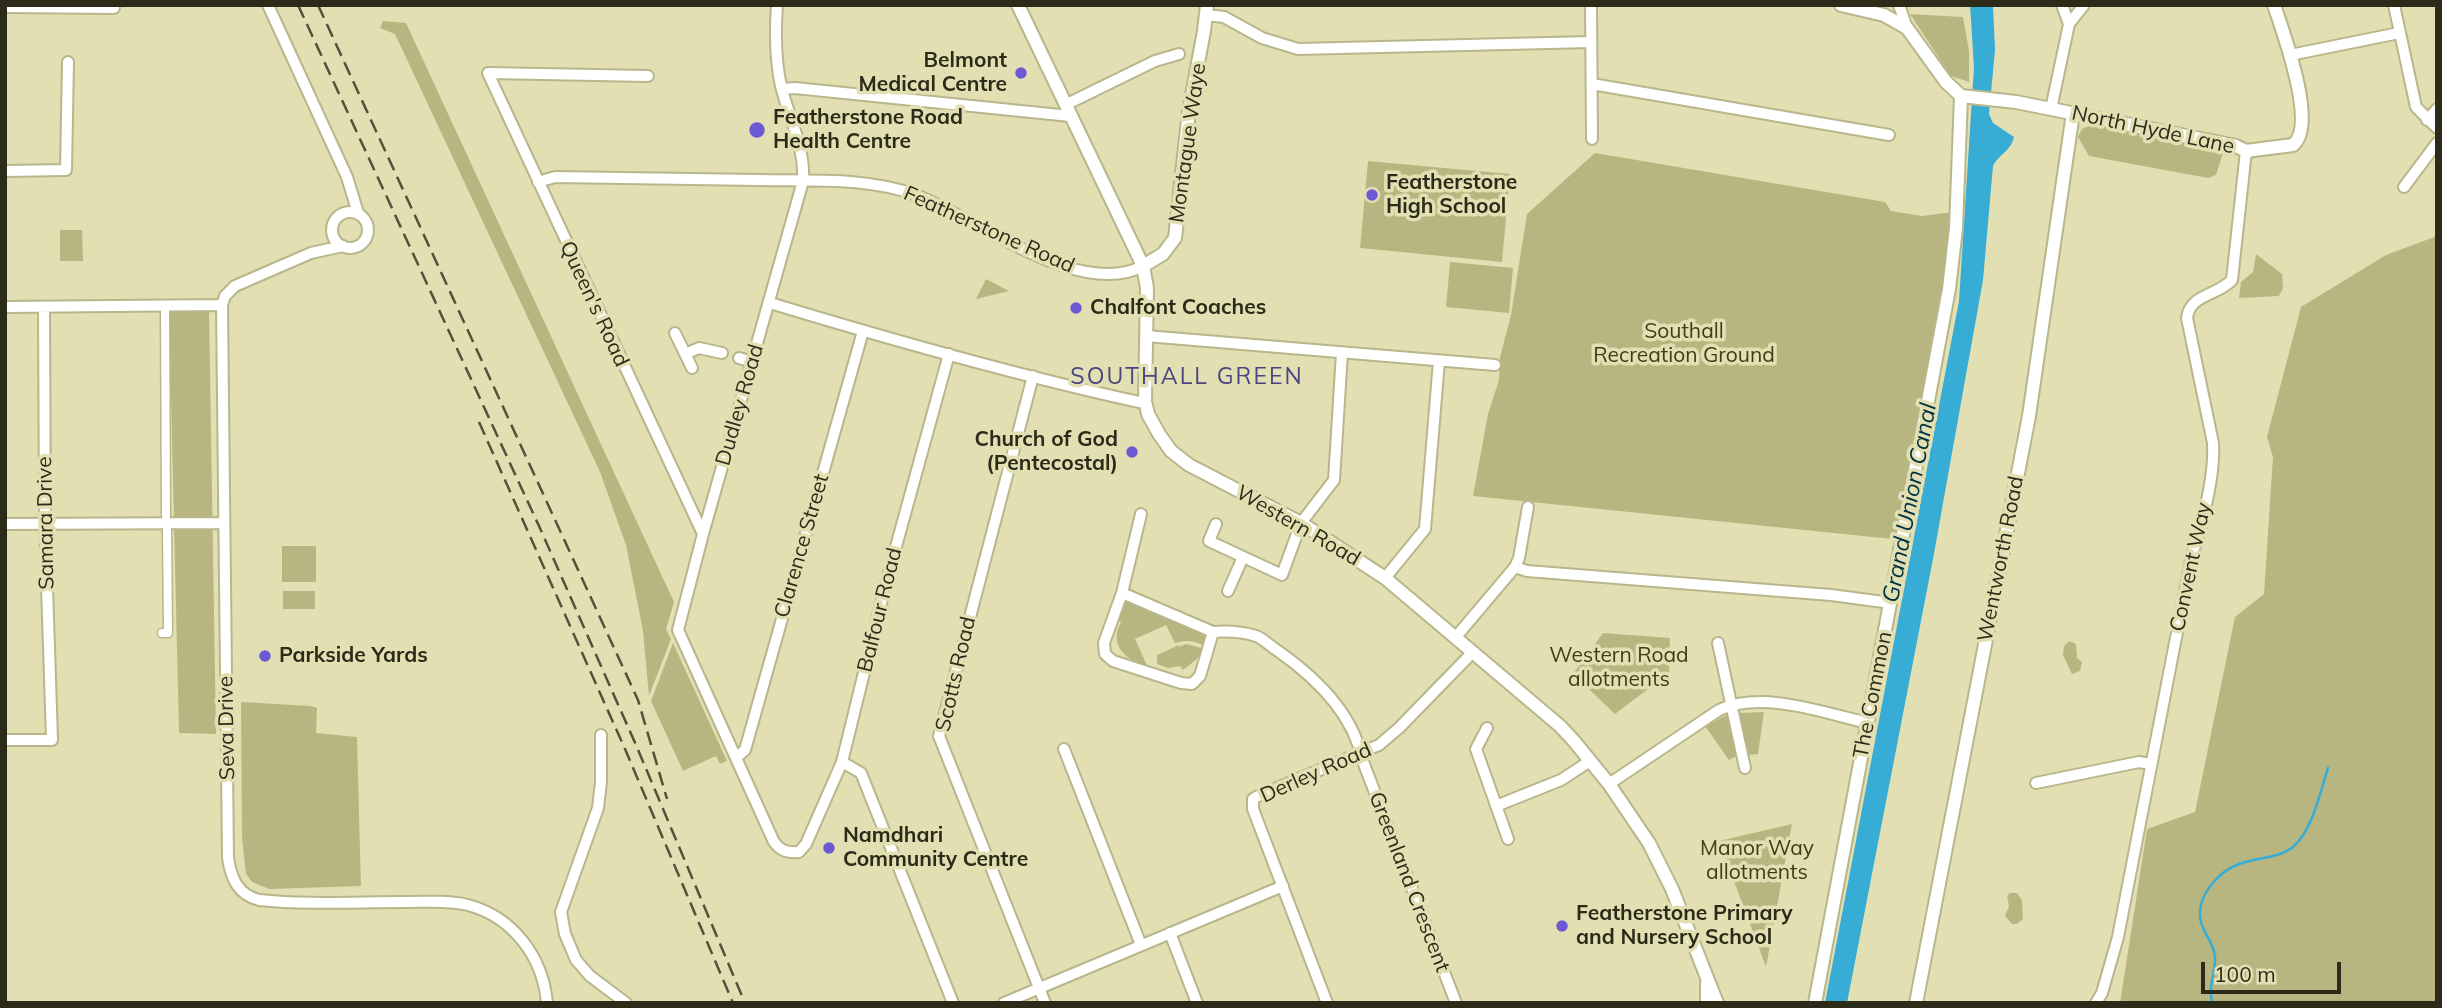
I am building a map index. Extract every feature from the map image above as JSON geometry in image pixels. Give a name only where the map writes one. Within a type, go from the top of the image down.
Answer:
[{"type":"street","points":[[5,307],[44,307],[96,302],[222,305],[225,296],[235,286],[311,253],[360,245],[367,236],[368,225],[358,213],[347,177],[268,5]]},
{"type":"street","points":[[776,5],[776,53],[782,89],[804,157],[803,181]]},
{"type":"street","name":"Western Road","points":[[1018,5],[1143,266],[1147,288],[1145,401],[1147,414],[1159,434],[1171,451],[1189,465],[1301,523],[1385,578],[1560,726],[1609,784],[1649,843],[1717,1003]]},
{"type":"street","points":[[1591,5],[1592,139]]},
{"type":"street","points":[[1841,5],[1875,13],[1907,28]]},
{"type":"street","points":[[1875,13],[1886,13],[1898,5],[1907,28],[1946,82],[1965,96]]},
{"type":"street","points":[[2062,5],[2069,24]]},
{"type":"street","points":[[2051,109],[2069,24],[2084,5]]},
{"type":"street","name":"North Hyde Lane","points":[[1965,96],[2073,113],[2236,146],[2246,151],[2286,147],[2298,141],[2302,114],[2290,55],[2274,5]]},
{"type":"street","points":[[2394,5],[2416,107],[2437,128]]},
{"type":"street","points":[[5,7],[114,9]]},
{"type":"street","points":[[1206,10],[1262,38],[1298,49],[1591,42]]},
{"type":"street","name":"Montague Waye","points":[[1143,266],[1163,254],[1175,238],[1189,111],[1206,10]]},
{"type":"street","points":[[2290,55],[2399,33]]},
{"type":"street","points":[[782,89],[1068,110],[1155,61],[1179,54]]},
{"type":"street","points":[[5,171],[66,170],[68,62]]},
{"type":"street","name":"Queen's Road","points":[[648,76],[488,73],[703,534]]},
{"type":"street","points":[[1592,84],[1889,135]]},
{"type":"street","name":"The Common","points":[[1815,1003],[1949,289],[1965,96]]},
{"type":"street","points":[[2427,120],[2437,109]]},
{"type":"street","name":"Wentworth Road","points":[[1916,1003],[2029,416],[2073,113]]},
{"type":"street","points":[[2404,187],[2437,142]]},
{"type":"street","name":"Convent Way","points":[[2096,1003],[2102,993],[2118,937],[2192,555],[2200,530],[2214,457],[2187,318],[2188,308],[2194,301],[2223,289],[2232,280],[2246,151]]},
{"type":"street","points":[[343,246],[334,238],[332,232],[334,220],[342,213],[347,177]]},
{"type":"street","name":"Featherstone Road","points":[[538,182],[555,177],[871,184],[899,189],[923,198],[1071,270],[1113,275],[1126,274],[1143,266]]},
{"type":"street","name":"Dudley Road","points":[[737,757],[678,630],[803,181]]},
{"type":"street","points":[[342,213],[358,213]]},
{"type":"street","points":[[311,253],[332,232]]},
{"type":"street","points":[[770,303],[863,331],[1089,391],[1145,401]]},
{"type":"street","points":[[165,305],[166,516]]},
{"type":"street","name":"Seva Drive","points":[[222,305],[230,870],[248,898],[272,902],[445,902],[471,906],[500,921],[528,947],[542,976],[547,1003]]},
{"type":"street","name":"Samara Drive","points":[[5,740],[52,740],[45,524],[44,307]]},
{"type":"street","name":"Clarence Street","points":[[737,757],[745,750],[863,331]]},
{"type":"street","points":[[676,333],[692,368]]},
{"type":"street","points":[[1146,336],[1495,365]]},
{"type":"street","points":[[685,354],[699,348],[722,353]]},
{"type":"street","name":"Balfour Road","points":[[737,757],[774,842],[780,850],[799,852],[806,844],[842,762],[886,583],[949,354]]},
{"type":"street","points":[[1216,524],[1209,541],[1282,575],[1301,523],[1334,480],[1342,354]]},
{"type":"street","points":[[739,358],[753,362]]},
{"type":"street","points":[[1385,578],[1425,529],[1439,361]]},
{"type":"street","name":"Scotts Road","points":[[1033,376],[939,736],[1045,1003]]},
{"type":"street","points":[[1455,638],[1515,567],[1528,507]]},
{"type":"street","points":[[1122,593],[1213,632],[1199,676],[1192,684],[1181,683],[1113,661],[1105,654],[1104,643],[1122,593],[1141,514]]},
{"type":"street","points":[[5,524],[224,523]]},
{"type":"street","points":[[162,633],[168,633],[167,529]]},
{"type":"street","points":[[1228,591],[1243,557]]},
{"type":"street","points":[[1515,567],[1527,571],[1831,595],[1891,603]]},
{"type":"street","name":"Greenland Crescent","points":[[1213,632],[1227,631],[1257,636],[1300,667],[1330,697],[1348,725],[1361,754],[1456,1003]]},
{"type":"street","points":[[1718,643],[1745,768]]},
{"type":"street","name":"Derley Road","points":[[1327,1003],[1253,809],[1254,799],[1379,745],[1472,653]]},
{"type":"street","points":[[1609,784],[1719,710],[1731,705],[1752,701],[1777,703],[1868,723]]},
{"type":"street","points":[[1487,728],[1476,749],[1508,839]]},
{"type":"street","points":[[601,735],[598,807],[561,912],[565,934],[576,960],[590,976],[626,1003]]},
{"type":"street","points":[[1064,749],[1141,945]]},
{"type":"street","points":[[1496,806],[1561,780],[1590,761]]},
{"type":"street","points":[[842,762],[861,773],[953,1003]]},
{"type":"street","points":[[2036,783],[2139,762],[2151,764]]},
{"type":"street","points":[[1004,1003],[1283,886]]},
{"type":"street","points":[[1170,933],[1198,1003]]},
{"type":"street","name":"Western Road","points":[[1707,983],[1707,1003]]},
{"type":"green space","points":[[1910,14],[1963,17],[1969,51],[1969,82],[1951,76]]},
{"type":"green space","points":[[383,21],[406,23],[674,602],[666,629],[671,639],[649,696],[643,631],[626,545],[600,472],[395,34],[380,28]]},
{"type":"green space","points":[[2091,125],[2222,150],[2223,153],[2216,175],[2208,178],[2089,156],[2078,137],[2082,129]]},
{"type":"green space","name":"Southall Recreation Ground","points":[[1595,153],[1885,202],[1891,211],[1922,216],[1953,212],[1948,288],[1902,540],[1473,496],[1488,414],[1499,380],[1500,357],[1511,315],[1527,214]]},
{"type":"green space","points":[[1368,161],[1510,174],[1502,262],[1360,248]]},
{"type":"green space","points":[[60,230],[82,230],[83,261],[60,261]]},
{"type":"green space","points":[[2437,236],[2437,1003],[2120,1003],[2147,829],[2195,812],[2235,617],[2264,594],[2273,457],[2267,437],[2301,307],[2386,255]]},
{"type":"green space","points":[[2256,254],[2282,274],[2283,288],[2279,296],[2239,298],[2241,282],[2253,272]]},
{"type":"green space","points":[[1450,262],[1513,268],[1509,313],[1446,307]]},
{"type":"green space","points":[[986,279],[1009,291],[976,299]]},
{"type":"green space","points":[[209,311],[216,734],[179,733],[169,312]]},
{"type":"green space","points":[[282,546],[316,546],[316,582],[282,582]]},
{"type":"green space","points":[[283,591],[315,591],[315,609],[283,609]]},
{"type":"green space","points":[[1126,600],[1205,636],[1203,645],[1189,641],[1175,643],[1166,625],[1135,639],[1149,670],[1141,666],[1118,646],[1117,631],[1121,622],[1118,620]]},
{"type":"green space","name":"Western Road allotments","points":[[1603,633],[1670,638],[1669,673],[1615,714],[1573,674]]},
{"type":"green space","points":[[2069,641],[2076,644],[2077,658],[2082,662],[2080,671],[2072,674],[2063,655],[2064,646]]},
{"type":"green space","points":[[673,643],[727,761],[720,764],[716,756],[683,771],[651,701]]},
{"type":"green space","points":[[1186,644],[1202,648],[1197,659],[1183,670],[1180,666],[1168,668],[1157,664],[1157,655]]},
{"type":"green space","points":[[241,702],[311,706],[317,708],[316,733],[357,737],[361,886],[269,889],[252,882],[246,874],[242,837]]},
{"type":"green space","points":[[1764,712],[1758,754],[1747,755],[1738,713]]},
{"type":"green space","points":[[1729,714],[1737,756],[1729,760],[1705,726]]},
{"type":"green space","name":"Manor Way allotments","points":[[1792,824],[1766,967],[1719,841]]},
{"type":"green space","points":[[2017,893],[2022,900],[2023,919],[2017,924],[2012,924],[2005,916],[2009,906],[2007,896]]},
{"type":"water","points":[[1970,5],[1993,5],[1995,50],[1989,114],[1993,123],[2014,137],[1993,166],[1983,280],[1933,559],[1847,1003],[1825,1003],[1959,301],[1974,67]]},
{"type":"waterway","points":[[2212,1003],[2215,956],[2200,913],[2205,895],[2216,879],[2231,868],[2282,853],[2294,846],[2311,821],[2328,768]]},
{"type":"railway","points":[[298,5],[539,526],[636,745],[745,1003]]},
{"type":"railway","points":[[318,5],[638,700],[667,799]]},
{"type":"railway","points":[[479,422],[625,749],[733,1003]]},
{"type":"place","name":"Belmont Medical Centre","points":[[1021,73]]},
{"type":"place","name":"Featherstone Road Health Centre","points":[[757,130]]},
{"type":"place","name":"Featherstone High School","points":[[1372,195]]},
{"type":"place","name":"Chalfont Coaches","points":[[1076,308]]},
{"type":"place","name":"Church of God (Pentecostal)","points":[[1132,452]]},
{"type":"place","name":"Parkside Yards","points":[[265,656]]},
{"type":"place","name":"Namdhari Community Centre","points":[[829,848]]},
{"type":"place","name":"Featherstone Primary and Nursery School","points":[[1562,926]]},
{"type":"district","name":"SOUTHALL GREEN","points":[[1187,377]]},
{"type":"water label","name":"Grand Union Canal","points":[[1910,503]]}]
